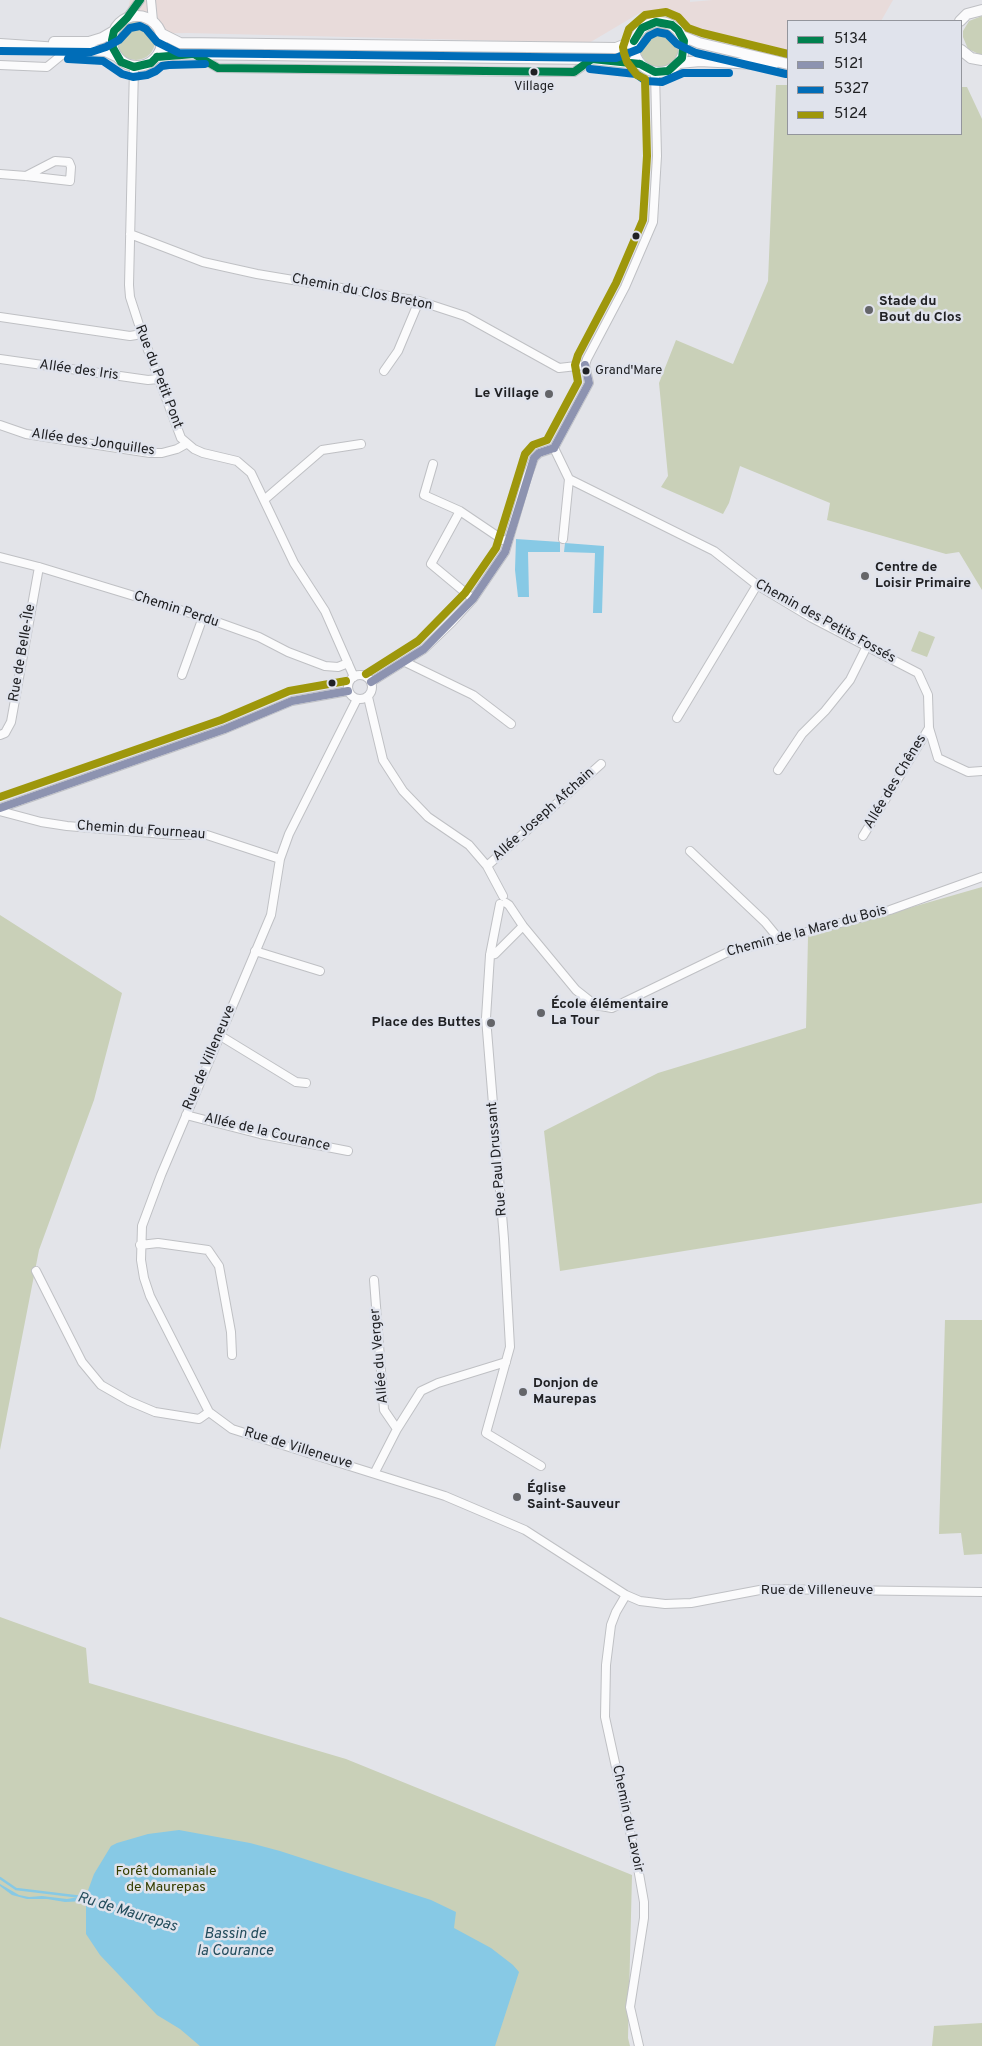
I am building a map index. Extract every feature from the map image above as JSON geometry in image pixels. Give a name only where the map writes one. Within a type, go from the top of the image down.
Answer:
[{"type":"street","points":[[128,18],[140,0]]},
{"type":"street","points":[[151,0],[153,21],[162,34],[180,43],[616,48],[634,41],[642,28],[656,22],[672,25],[682,36],[705,45],[787,65]]},
{"type":"street","points":[[961,20],[967,14],[982,10]]},
{"type":"street","points":[[0,40],[89,42],[102,38],[114,31],[122,21],[128,18],[141,16],[153,21]]},
{"type":"street","points":[[114,31],[112,48],[116,56]]},
{"type":"street","points":[[158,57],[161,50],[162,34]]},
{"type":"street","points":[[0,44],[105,51],[116,56],[127,65],[134,67],[143,66],[158,57],[194,54],[592,59],[640,64],[655,72],[668,71],[679,62],[684,52],[682,36]]},
{"type":"street","points":[[634,41],[636,58],[640,64]]},
{"type":"street","points":[[0,66],[47,67],[69,49]]},
{"type":"street","points":[[962,51],[971,58],[982,60]]},
{"type":"street","points":[[679,62],[787,65]]},
{"type":"street","name":"Rue du Petit Pont","points":[[134,67],[130,297],[158,379],[181,438],[186,444],[203,453],[237,461],[251,473],[294,563],[325,611],[354,677]]},
{"type":"street","points":[[371,682],[424,649],[473,598],[505,552],[534,458],[539,453],[554,448],[589,383],[585,365],[587,359],[626,287],[653,222],[657,156],[655,72]]},
{"type":"street","points":[[0,174],[70,181],[71,167],[68,162],[55,161],[26,176]]},
{"type":"street","name":"Chemin du Clos Breton","points":[[130,234],[212,264],[257,274],[419,301],[465,316],[559,368],[585,365]]},
{"type":"street","points":[[384,372],[398,351],[419,301]]},
{"type":"street","points":[[0,317],[130,336],[142,334]]},
{"type":"street","name":"Allée des Iris","points":[[0,360],[148,380],[158,379]]},
{"type":"street","name":"Allée des Jonquilles","points":[[0,425],[26,434],[150,453],[162,453],[177,449],[186,444]]},
{"type":"street","points":[[264,500],[322,450],[361,444]]},
{"type":"street","points":[[554,448],[569,480],[563,539]]},
{"type":"street","points":[[434,464],[424,494],[460,511],[503,540],[508,541]]},
{"type":"street","name":"Chemin des Petits Fossés","points":[[569,480],[714,551],[757,585],[812,618],[918,673],[928,695],[928,728],[938,758],[962,770],[981,772]]},
{"type":"street","points":[[460,511],[431,564],[473,598]]},
{"type":"street","name":"Chemin Perdu","points":[[0,557],[203,617],[259,637],[288,652],[324,666],[338,667],[348,663]]},
{"type":"street","name":"Rue de Belle-Île","points":[[0,734],[5,733],[11,722],[38,567]]},
{"type":"street","points":[[678,718],[757,585]]},
{"type":"street","points":[[182,675],[203,617]]},
{"type":"street","points":[[778,770],[802,734],[825,711],[850,680],[867,646]]},
{"type":"street","points":[[404,662],[472,696],[511,724]]},
{"type":"street","points":[[368,697],[357,699],[351,696],[348,691],[348,684],[354,677],[362,675],[371,682],[372,689],[368,697],[383,760],[403,791],[428,816],[469,845],[487,866],[503,901],[490,955],[495,954],[523,926],[509,904],[503,901]]},
{"type":"street","points":[[0,809],[225,729],[292,701],[348,691]]},
{"type":"street","name":"Rue de Villeneuve","points":[[357,699],[289,834],[280,859],[271,915],[219,1035],[142,1226],[140,1245],[144,1278],[150,1296],[209,1412],[232,1429],[375,1472],[445,1496],[524,1530],[626,1595],[650,1603],[678,1604],[765,1589],[982,1592]]},
{"type":"street","name":"Allée des Chênes","points":[[863,836],[928,728]]},
{"type":"street","name":"Allée Joseph Afchain","points":[[487,866],[601,764]]},
{"type":"street","name":"Chemin du Fourneau","points":[[0,809],[41,822],[67,826],[176,835],[207,835],[280,859]]},
{"type":"street","points":[[690,851],[765,922],[779,940]]},
{"type":"street","name":"Chemin de la Mare du Bois","points":[[523,926],[576,990],[595,1005],[612,1008],[726,952],[779,940],[890,910],[982,877]]},
{"type":"street","points":[[255,951],[320,971]]},
{"type":"street","name":"Rue Paul Drussant","points":[[490,955],[486,1018],[504,1239],[510,1347],[486,1434],[541,1466]]},
{"type":"street","points":[[219,1035],[296,1082],[306,1083]]},
{"type":"street","name":"Allée de la Courance","points":[[186,1115],[260,1134],[348,1151]]},
{"type":"street","points":[[140,1245],[158,1242],[208,1250],[219,1266],[232,1355]]},
{"type":"street","points":[[36,1272],[82,1362],[101,1385],[129,1401],[155,1412],[199,1419],[209,1412]]},
{"type":"street","name":"Allée du Verger","points":[[374,1280],[384,1410],[397,1429]]},
{"type":"street","points":[[375,1472],[397,1429],[421,1391],[438,1383],[506,1362]]},
{"type":"street","name":"Chemin du Lavoir","points":[[626,1595],[611,1625],[606,1665],[606,1717],[644,1902],[644,1918],[630,2007],[639,2046]]},
{"type":"shaded area","points":[[130,0],[690,0],[690,2],[713,0],[893,0],[882,20],[787,20],[787,51],[696,35],[679,16],[643,11],[589,43],[188,33],[122,34]]},
{"type":"green space","points":[[982,16],[982,54],[979,54],[968,49],[963,37],[963,31],[969,21]]},
{"type":"green space","points":[[136,22],[150,27],[155,41],[150,55],[136,60],[122,55],[117,41],[122,27]]},
{"type":"green space","points":[[660,27],[674,33],[680,47],[674,61],[660,67],[646,61],[640,47],[646,33]]},
{"type":"green space","name":"Stade du Bout du Clos","points":[[776,85],[787,85],[787,135],[962,135],[962,87],[967,87],[982,119],[982,590],[959,552],[946,554],[827,520],[830,503],[740,466],[729,503],[723,514],[661,487],[668,476],[659,383],[676,340],[733,364],[768,281]]},
{"type":"green space","points":[[919,631],[935,637],[927,657],[911,651]]},
{"type":"green space","points":[[982,887],[982,1203],[560,1271],[544,1131],[658,1073],[806,1028],[808,937]]},
{"type":"green space","points":[[0,915],[122,993],[94,1100],[39,1250],[0,1450]]},
{"type":"green space","points":[[945,1320],[982,1320],[982,1554],[964,1555],[961,1533],[939,1534]]},
{"type":"green space","name":"Forêt domaniale de Maurepas","points":[[0,1617],[86,1648],[89,1683],[346,1759],[632,1875],[628,2038],[630,2046],[0,2046]]},
{"type":"green space","points":[[982,2023],[982,2046],[932,2046],[934,2026]]},
{"type":"water","points":[[516,539],[560,542],[560,552],[528,552],[529,597],[518,597],[515,570]]},
{"type":"water","points":[[565,543],[604,546],[602,613],[593,613],[595,553],[564,552]]},
{"type":"water","name":"Bassin de la Courance","points":[[179,1830],[250,1843],[280,1851],[431,1900],[456,1912],[454,1928],[491,1948],[519,1972],[495,2046],[200,2046],[180,2029],[157,2015],[100,1955],[86,1934],[86,1901],[65,1902],[47,1899],[27,1899],[12,1895],[0,1886],[0,1884],[19,1895],[29,1897],[42,1896],[67,1899],[86,1896],[94,1874],[111,1846],[148,1834]]},
{"type":"waterway","name":"Ru de Maurepas","points":[[0,1878],[16,1889],[82,1897]]},
{"type":"transit line","name":"5134","points":[[140,0],[127,18],[114,31],[113,48],[121,62],[134,67],[151,63],[157,57]]},
{"type":"transit line","name":"5124","points":[[366,674],[418,641],[465,593],[496,548],[525,454],[533,445],[547,440],[578,382],[575,365],[578,355],[616,283],[643,220],[647,156],[645,79],[637,75],[627,62],[624,53],[623,47],[629,29],[645,15],[666,12],[678,17],[688,28],[702,33],[787,54]]},
{"type":"transit line","name":"5134","points":[[634,41],[642,28],[656,22],[672,25],[678,30],[684,41],[682,58],[668,71],[655,72],[640,64]]},
{"type":"transit line","name":"5327","points":[[0,51],[91,52],[119,40],[130,28],[140,26],[146,29],[157,42],[179,53],[616,58],[639,49],[649,36],[657,32],[667,34],[677,44],[696,53],[786,74]]},
{"type":"transit line","name":"5134","points":[[157,57],[194,54],[218,68],[574,72],[592,59],[640,64]]},
{"type":"transit line","name":"5327","points":[[68,59],[103,61],[122,74],[133,77],[147,75],[162,66],[205,64]]},
{"type":"transit line","name":"5327","points":[[590,69],[636,74],[646,81],[662,82],[683,73],[729,73]]},
{"type":"transit line","name":"5121","points":[[554,448],[589,383],[585,365]]},
{"type":"transit line","name":"5121","points":[[371,682],[424,649],[473,599],[505,552],[534,458],[539,453],[554,448]]},
{"type":"transit line","name":"5124","points":[[0,797],[221,720],[289,691],[346,681]]},
{"type":"transit line","name":"5121","points":[[0,808],[225,729],[292,701],[348,691]]},
{"type":"place","name":"Village","points":[[534,72]]},
{"type":"place","name":"Stade du Bout du Clos","points":[[869,310]]},
{"type":"place","name":"Grand'Mare","points":[[586,371]]},
{"type":"place","name":"Le Village","points":[[549,394]]},
{"type":"place","name":"Centre de Loisir Primaire","points":[[865,576]]},
{"type":"place","name":"École élémentaire La Tour","points":[[541,1013]]},
{"type":"place","name":"Place des Buttes","points":[[491,1023]]},
{"type":"place","name":"Donjon de Maurepas","points":[[523,1392]]},
{"type":"place","name":"Église Saint-Sauveur","points":[[517,1497]]}]
